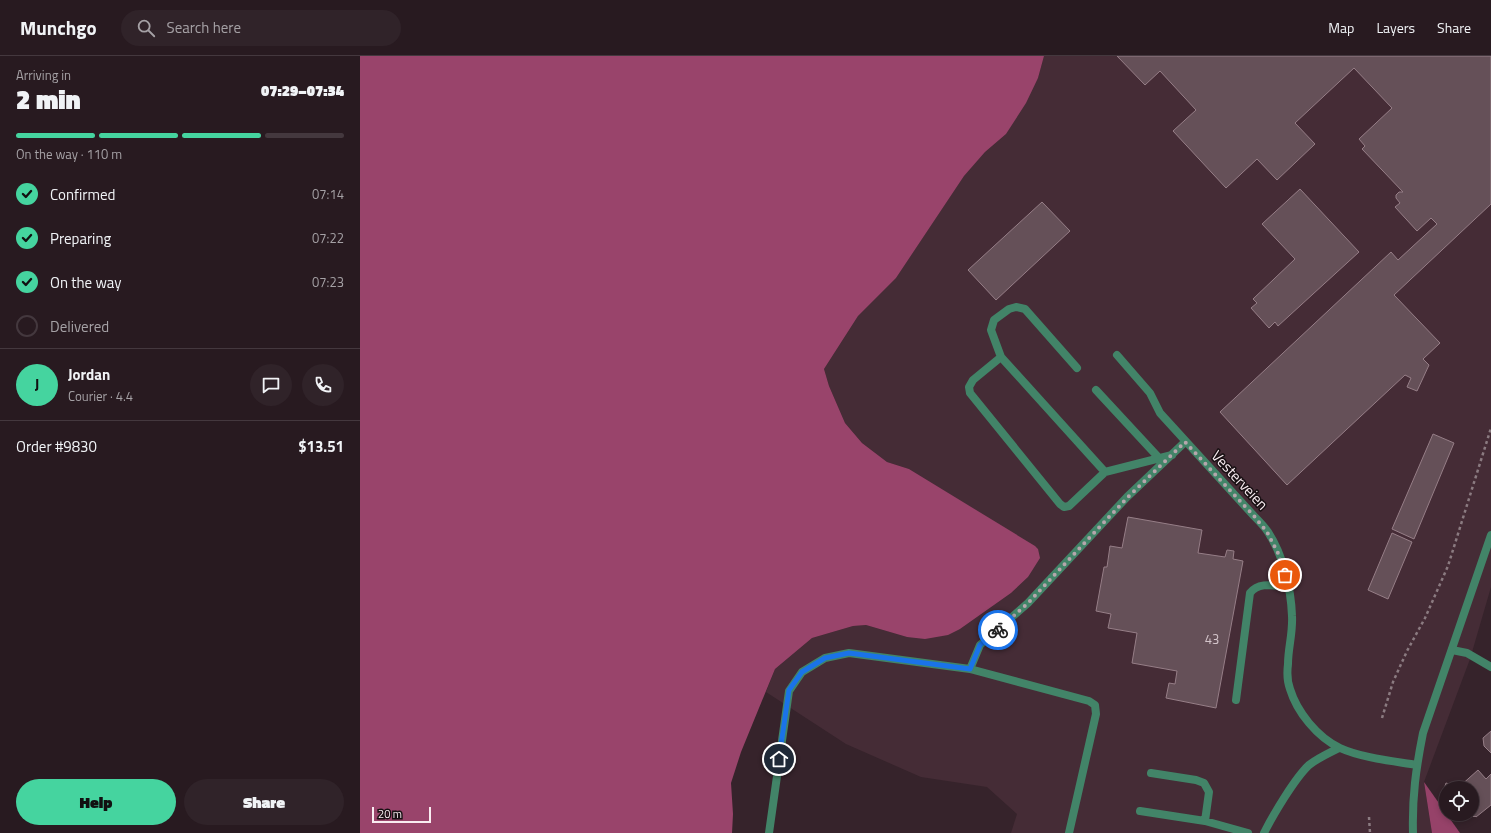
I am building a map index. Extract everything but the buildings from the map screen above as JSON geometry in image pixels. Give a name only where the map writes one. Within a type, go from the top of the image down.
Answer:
[{"type":"street","points":[[1077,368],[1025,309],[1016,307],[1009,309],[994,320],[992,330],[1001,357],[1104,472]]},
{"type":"street","name":"Vesterveien","points":[[1117,355],[1150,393],[1160,414],[1254,516],[1275,545],[1288,587],[1292,615],[1288,680],[1290,689],[1298,706],[1308,722],[1322,736],[1339,748],[1363,755],[1417,765]]},
{"type":"street","points":[[1001,357],[973,380],[969,387],[970,393],[1064,507],[1069,506],[1104,472],[1172,455]]},
{"type":"street","points":[[1096,390],[1159,458]]},
{"type":"street","points":[[970,669],[980,645],[1028,603],[1127,498],[1185,442]]},
{"type":"street","points":[[1414,833],[1413,804],[1417,765],[1423,733],[1491,535]]},
{"type":"street","points":[[1236,700],[1250,593],[1254,588],[1260,585],[1288,587]]},
{"type":"street","points":[[1452,650],[1467,653],[1491,667]]},
{"type":"street","points":[[769,833],[789,690],[802,672],[825,658],[849,653],[970,669],[1089,700],[1095,705],[1096,714],[1069,833]]},
{"type":"street","points":[[1264,833],[1301,773],[1324,755],[1339,748]]},
{"type":"street","points":[[1151,773],[1204,782],[1209,792],[1205,821]]},
{"type":"street","points":[[1140,811],[1205,821],[1248,833]]},
{"type":"path","points":[[1382,718],[1393,682],[1407,651],[1425,618],[1448,566],[1491,428]]},
{"type":"path","points":[[1369,817],[1370,833]]},
{"type":"shaded area","points":[[360,56],[1044,56],[1038,78],[1026,103],[1006,134],[985,152],[964,176],[896,278],[858,316],[824,369],[829,386],[845,423],[862,443],[887,462],[909,469],[1035,546],[1038,549],[1040,558],[1028,577],[1011,593],[960,629],[948,635],[925,639],[907,637],[866,625],[853,626],[812,638],[775,669],[741,752],[731,783],[733,814],[732,833],[360,833]]},
{"type":"shaded area","points":[[1044,56],[1491,56],[1491,587],[1470,659],[1424,782],[1432,833],[1011,833],[1017,814],[987,787],[921,777],[846,744],[766,692],[775,669],[812,638],[853,626],[866,625],[907,637],[960,629],[1011,593],[1028,577],[1038,549],[909,469],[887,462],[862,443],[845,423],[829,386],[824,369],[858,316],[896,278],[964,176],[985,152],[1006,134],[1038,78]]},
{"type":"shaded area","points":[[1424,782],[1439,803],[1439,821],[1452,821],[1460,833],[1432,833]]},
{"type":"way so far","points":[[998,630],[1028,603],[1127,498],[1185,442],[1267,532],[1275,545],[1285,575]]},
{"type":"route","points":[[779,759],[789,690],[802,672],[825,658],[849,653],[970,669],[980,645],[998,630]]}]
